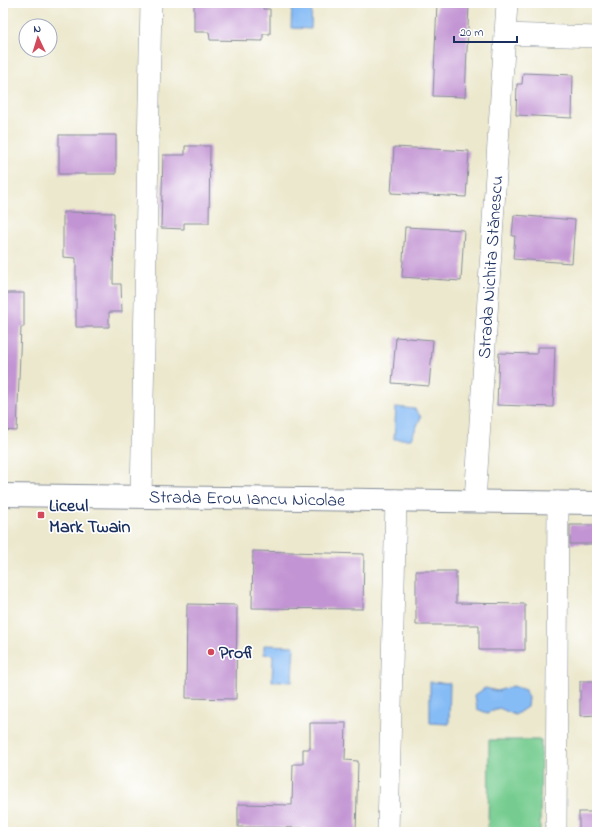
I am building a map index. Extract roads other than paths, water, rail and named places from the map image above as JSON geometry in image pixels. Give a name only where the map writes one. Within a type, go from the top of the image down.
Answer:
[{"type":"street","points":[[140,497],[151,3]]},
{"type":"street","name":"Strada Nichita Stănescu","points":[[475,501],[507,3]]},
{"type":"street","points":[[505,34],[597,37]]},
{"type":"street","name":"Strada Erou Iancu Nicolae","points":[[3,495],[597,503]]},
{"type":"street","points":[[388,832],[396,500]]},
{"type":"street","points":[[556,832],[558,502]]},
{"type":"water","points":[[292,3],[312,3],[311,29],[291,28]]},
{"type":"water","points":[[396,407],[415,409],[421,417],[411,439],[394,439]]},
{"type":"water","points":[[264,645],[294,646],[292,682],[272,681],[273,655],[264,654]]},
{"type":"water","points":[[430,682],[450,683],[449,724],[430,723]]},
{"type":"water","points":[[513,686],[525,690],[528,698],[527,707],[515,715],[499,708],[487,713],[477,709],[475,695],[485,688],[497,691]]},
{"type":"place","name":"Liceul Mark Twain","points":[[41,515]]},
{"type":"place","name":"Profi","points":[[211,652]]}]
